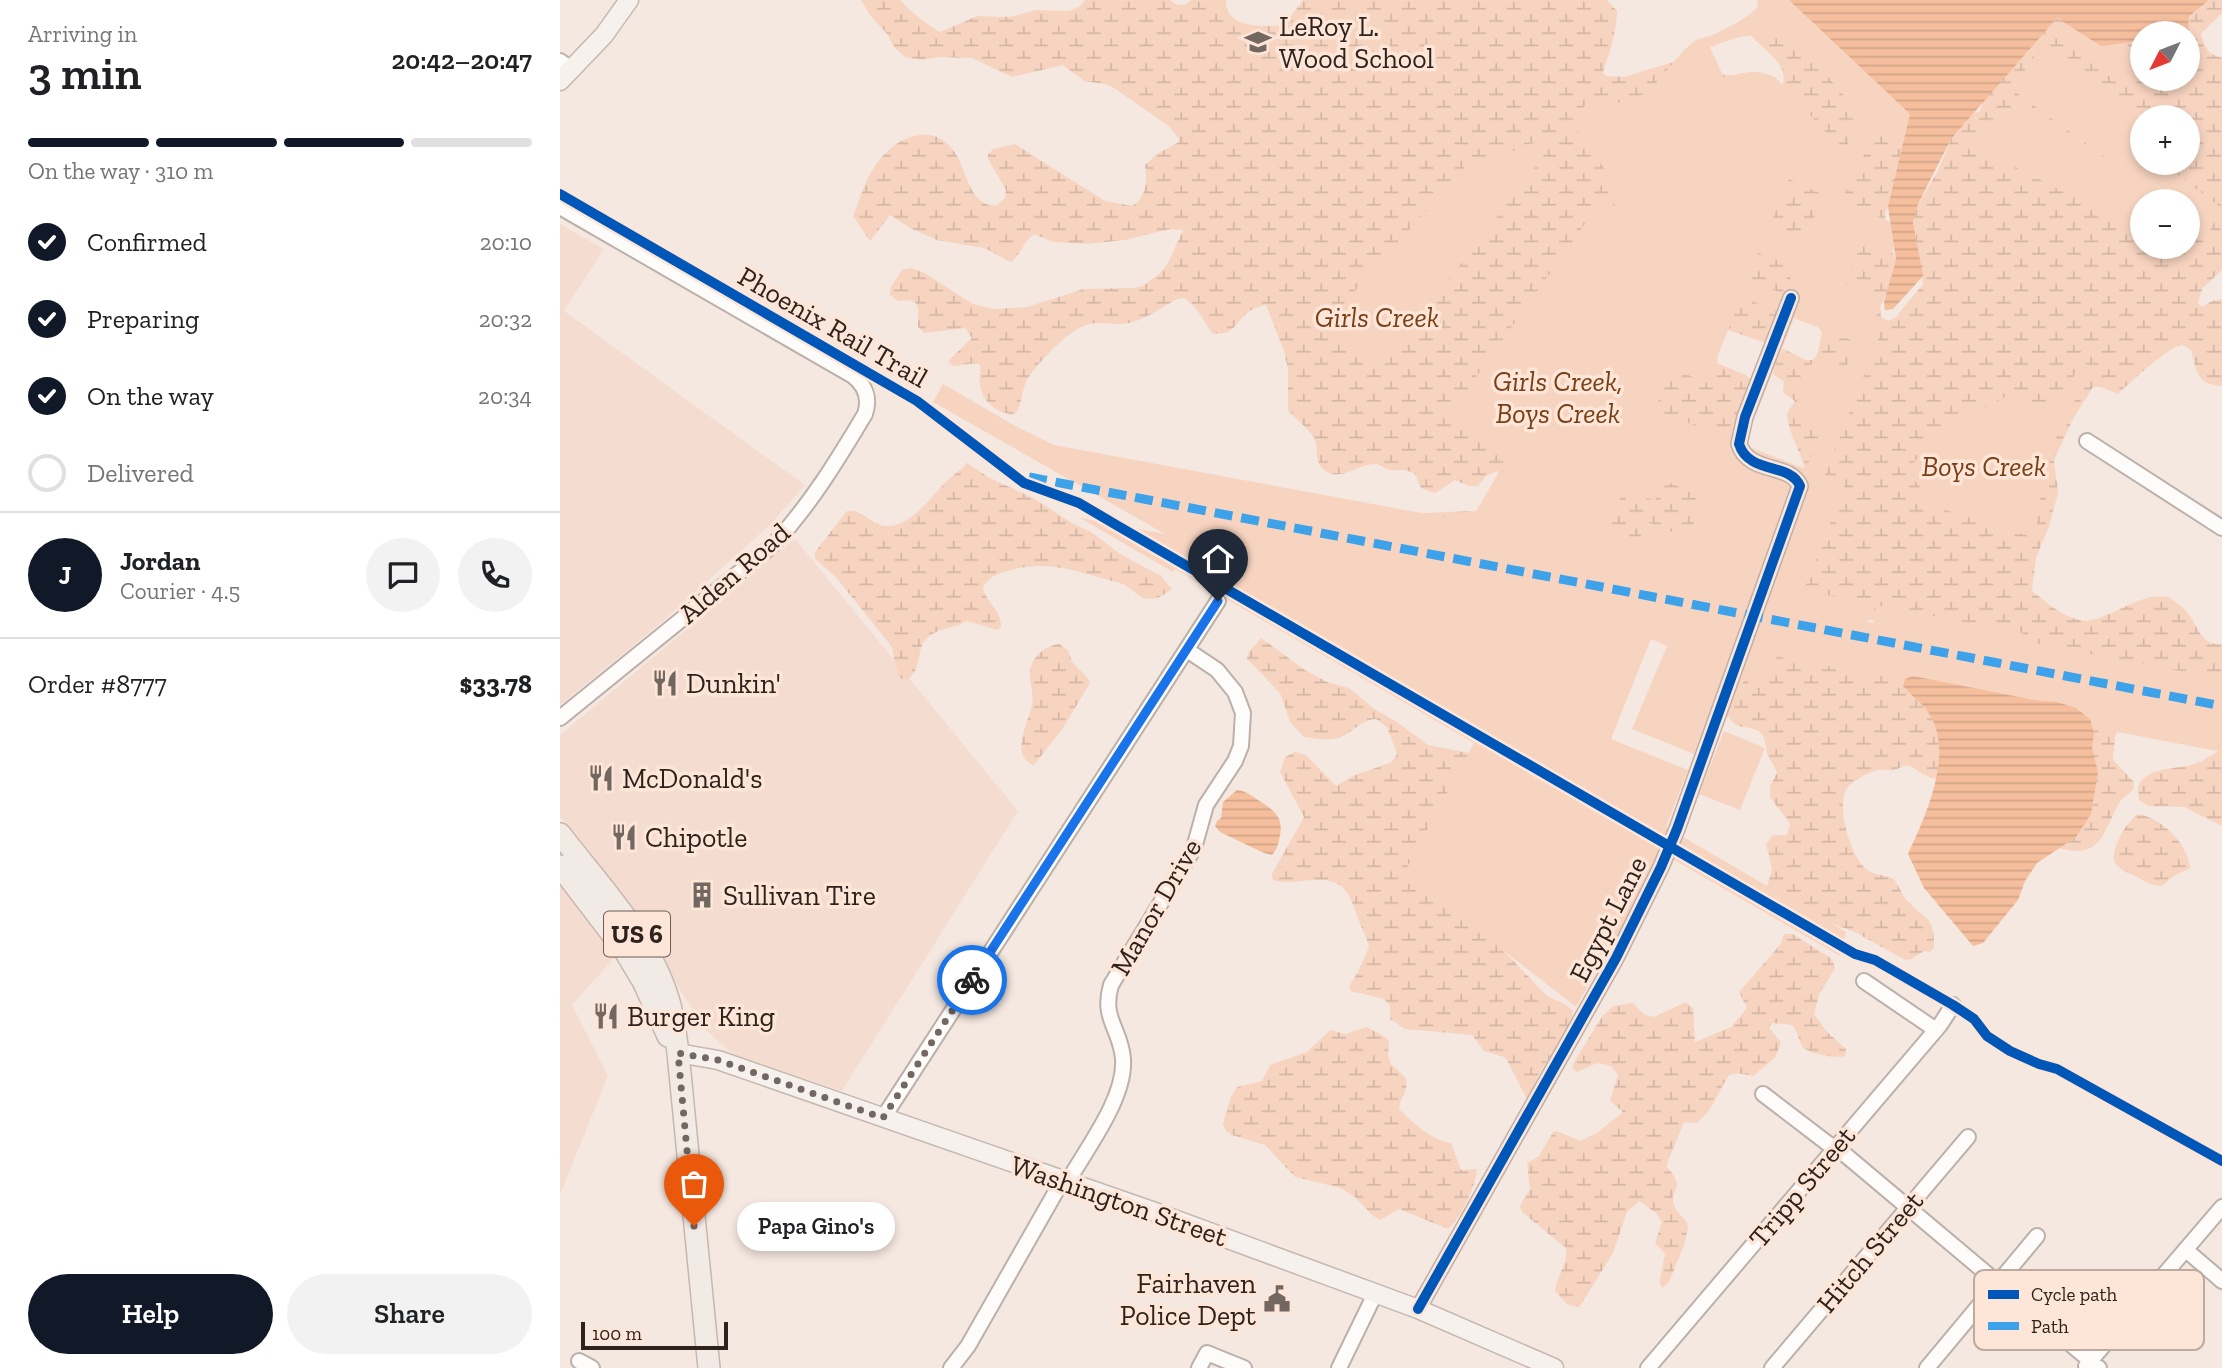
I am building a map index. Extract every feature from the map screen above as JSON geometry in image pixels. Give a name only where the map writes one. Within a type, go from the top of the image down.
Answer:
[{"type":"highway","name":"US 6","points":[[560,834],[625,916],[652,961],[670,1005],[678,1053],[709,1368]]},
{"type":"highway","name":"US 6","points":[[560,866],[625,951],[678,1053]]},
{"type":"main road","points":[[564,70],[604,35],[629,0]]},
{"type":"main road","name":"Washington Street","points":[[678,1053],[718,1060],[1152,1211],[1418,1309],[1542,1366]]},
{"type":"street","name":"Alden Road","points":[[560,207],[853,376],[864,387],[867,396],[865,414],[832,470],[807,506],[773,545],[560,718]]},
{"type":"street","name":"Egypt Lane","points":[[1418,1309],[1616,958],[1677,829],[1800,486],[1794,476],[1753,462],[1744,454],[1739,444],[1745,417],[1791,298]]},
{"type":"street","points":[[2087,441],[2222,528]]},
{"type":"street","points":[[883,1118],[1218,601]]},
{"type":"street","name":"Manor Drive","points":[[951,1368],[968,1346],[1112,1105],[1121,1078],[1123,1056],[1108,1014],[1111,985],[1190,857],[1197,842],[1206,805],[1235,761],[1241,746],[1244,721],[1242,706],[1235,692],[1217,670],[1186,650]]},
{"type":"street","points":[[1864,981],[1936,1030]]},
{"type":"street","name":"Tripp Street","points":[[1648,1368],[1936,1030],[1953,1005]]},
{"type":"street","points":[[1763,1094],[1842,1152],[1980,1270]]},
{"type":"street","name":"Hitch Street","points":[[1772,1368],[1968,1137]]},
{"type":"street","points":[[2170,1270],[2222,1208]]},
{"type":"street","points":[[2010,1270],[2037,1236]]},
{"type":"street","points":[[2186,1250],[2222,1282]]},
{"type":"street","points":[[1339,1368],[1375,1294]]},
{"type":"street","points":[[1927,1368],[1974,1313]]},
{"type":"street","points":[[2073,1350],[2091,1366],[2104,1350]]},
{"type":"street","points":[[1199,1368],[1207,1353],[1244,1368]]},
{"type":"shaded area","points":[[1789,0],[2209,0],[2192,14],[2189,21],[2130,21],[2130,42],[2101,46],[2057,18],[1951,139],[1918,204],[1913,222],[1923,276],[1893,309],[1885,310],[1884,302],[1896,260],[1888,207],[1910,114]]},
{"type":"shaded area","points":[[560,224],[604,249],[564,311],[805,485],[771,524],[662,622],[560,705]]},
{"type":"shaded area","points":[[795,539],[1018,811],[842,1091],[741,1058],[707,1031],[617,893],[560,817],[560,735]]},
{"type":"shaded area","points":[[1913,676],[2034,700],[2057,702],[2076,708],[2090,719],[2094,733],[2092,748],[2098,772],[2091,814],[2076,837],[2037,863],[2025,881],[2018,900],[1983,943],[1973,946],[1924,888],[1908,854],[1930,802],[1939,762],[1935,725],[1926,709],[1903,686],[1905,679]]},
{"type":"shaded area","points":[[1237,790],[1253,796],[1277,816],[1281,832],[1277,848],[1272,855],[1220,832],[1215,826],[1221,818],[1223,802]]},
{"type":"shaded area","points":[[560,886],[616,956],[572,1005],[608,1076],[560,1195]]},
{"type":"green space","name":"Girls Creek, Boys Creek","points":[[861,0],[901,0],[940,32],[977,16],[1010,17],[1036,10],[1069,11],[1079,7],[1085,0],[1170,0],[1175,4],[1185,5],[1191,0],[1226,0],[1227,9],[1238,21],[1266,26],[1284,25],[1303,0],[1607,0],[1617,11],[1617,19],[1603,73],[1606,76],[1624,77],[1673,62],[1730,75],[1780,91],[1783,83],[1781,68],[1751,34],[1761,16],[1912,122],[1892,198],[1885,214],[1887,241],[1896,260],[1880,307],[1881,317],[1888,321],[1896,317],[1923,284],[1913,219],[1951,139],[1974,113],[1980,111],[1985,95],[2057,18],[2109,32],[2130,42],[2130,91],[2200,91],[2200,21],[2189,21],[2209,0],[2222,0],[2222,13],[2201,34],[2210,53],[2222,57],[2222,270],[2202,289],[2198,303],[2202,307],[2222,299],[2222,386],[2202,380],[2191,350],[2181,345],[2159,358],[2118,394],[2101,387],[2093,387],[2073,419],[2054,460],[2058,493],[2036,558],[2032,591],[2054,608],[2079,620],[2099,618],[2145,599],[2169,597],[2187,612],[2204,638],[2215,644],[2222,644],[2222,694],[1880,619],[1871,620],[1775,605],[1807,486],[1804,466],[1787,416],[1795,401],[1783,393],[1784,382],[1773,374],[1776,359],[1783,349],[1806,360],[1814,360],[1822,333],[1817,325],[1787,313],[1769,344],[1728,330],[1718,353],[1717,363],[1746,375],[1754,382],[1752,394],[1682,552],[1406,514],[1471,511],[1513,514],[1513,483],[1497,471],[1486,476],[1478,486],[1469,486],[1455,480],[1435,493],[1421,488],[1415,474],[1377,464],[1342,474],[1329,473],[1318,462],[1314,438],[1288,410],[1288,369],[1266,305],[1252,310],[1230,331],[1220,334],[1212,333],[1195,307],[1184,298],[1135,321],[1083,326],[1064,339],[1036,367],[1027,380],[1014,415],[1005,413],[991,405],[982,392],[981,367],[978,363],[953,366],[948,361],[972,338],[965,328],[924,333],[918,327],[918,309],[915,302],[898,301],[890,295],[891,287],[902,270],[910,268],[923,272],[973,304],[994,309],[1027,307],[1084,289],[1143,286],[1168,263],[1183,230],[1170,229],[1125,240],[1087,244],[1053,242],[1034,234],[1011,262],[984,248],[937,240],[890,215],[870,241],[853,216],[865,183],[875,166],[902,141],[913,136],[935,136],[946,142],[955,153],[974,194],[987,204],[996,206],[1005,198],[1006,190],[988,155],[993,149],[1015,144],[1105,201],[1132,206],[1141,198],[1145,188],[1145,165],[1157,154],[1179,142],[1179,139],[1170,127],[1114,88],[1084,81],[1063,65],[1012,77],[972,58],[940,57],[921,60],[905,57],[893,46],[888,35]]},
{"type":"green space","name":"Girls Creek, Boys Creek","points":[[1757,0],[1856,0],[1910,107],[1915,162],[1884,128],[1878,127],[1842,199],[1890,222],[1894,246],[1892,252],[1862,241],[1846,284],[1883,297],[1874,323],[1879,337],[1824,477],[1845,485],[1804,590],[1870,604],[1868,622],[1873,623],[1876,605],[2023,633],[2023,641],[2222,679],[2222,752],[2013,712],[2014,702],[1777,656],[1767,684],[1745,677],[1729,718],[1711,711],[1694,754],[1632,729],[1667,646],[1651,639],[1611,739],[1688,770],[1666,827],[1846,932],[1840,956],[1659,851],[1631,911],[1576,1007],[1404,873],[1474,743],[1175,569],[1173,572],[1080,518],[1165,534],[933,402],[943,384],[1054,445],[1470,522],[1505,461],[1447,418],[1604,197],[1616,207],[1605,182],[1606,171],[1576,129],[1574,115],[1586,106],[1626,101],[1643,94],[1692,43],[1733,25],[1758,7]],"holes":[[[1739,37],[1773,37],[1788,43],[1802,52],[1827,76],[1861,116],[1844,152],[1776,78],[1750,72],[1724,78],[1710,47]],[[1789,179],[1824,195],[1803,244],[1768,230]],[[1758,253],[1795,267],[1784,294],[1748,280]],[[1741,297],[1777,311],[1727,438],[1655,410],[1671,368],[1707,383]],[[1794,318],[1856,342],[1845,370],[1814,358],[1791,416],[1822,428],[1806,469],[1744,445]],[[1663,480],[1704,497],[1688,538],[1647,522],[1638,542],[1608,530],[1624,489],[1655,501]]]},
{"type":"green space","points":[[2067,22],[2130,30],[2126,53],[2130,56],[2130,74],[2122,86],[2054,36]]},
{"type":"green space","points":[[2046,42],[2133,105],[2130,105],[2130,175],[2178,175],[2197,189],[2149,189],[2018,94],[2026,67]]},
{"type":"green space","points":[[2014,103],[2132,189],[2130,226],[1974,146],[2007,114]]},
{"type":"green space","name":"Girls Creek","points":[[1558,132],[1561,133],[1380,370],[1323,327],[1471,160],[1478,163],[1491,162],[1523,146],[1548,139]]},
{"type":"green space","points":[[2200,191],[2218,205],[2209,233],[2200,227]]},
{"type":"green space","name":"Boys Creek","points":[[2083,362],[2091,367],[2034,483],[2041,488],[2035,538],[1930,505],[1924,492],[1906,470],[1924,452],[1928,437],[2005,397],[2051,411]]},
{"type":"green space","points":[[967,463],[1091,532],[1120,554],[1161,576],[1172,589],[1158,598],[1148,599],[1120,583],[1068,569],[1043,566],[1001,573],[983,587],[999,616],[1001,627],[998,630],[967,621],[935,633],[923,643],[913,675],[908,680],[901,679],[892,647],[835,576],[815,559],[815,552],[847,511],[857,512],[886,526],[902,522],[918,512]]},
{"type":"green space","points":[[1261,638],[1305,670],[1327,682],[1349,688],[1373,708],[1428,745],[1474,754],[1499,946],[1547,996],[1573,1011],[1565,1034],[1539,1075],[1531,1097],[1527,1099],[1507,1060],[1484,1051],[1472,1035],[1405,1029],[1390,1019],[1390,1006],[1384,999],[1351,991],[1349,986],[1369,947],[1350,898],[1341,886],[1324,880],[1273,880],[1272,874],[1304,817],[1280,772],[1285,757],[1295,752],[1306,755],[1336,786],[1353,776],[1392,762],[1397,754],[1387,727],[1376,719],[1363,722],[1335,739],[1304,737],[1290,722],[1280,693],[1247,659],[1248,653]]},
{"type":"green space","points":[[1759,643],[2124,719],[2115,737],[2113,760],[2133,781],[2134,788],[2119,803],[2099,841],[2086,850],[2077,851],[2061,849],[2045,842],[1967,790],[1952,782],[1924,775],[1911,767],[1878,770],[1850,785],[1845,792],[1843,814],[1849,840],[1859,861],[1868,871],[1894,879],[1905,898],[1927,918],[1932,929],[1934,948],[1930,952],[1924,951],[1905,960],[1855,932],[1803,913],[1766,890],[1772,869],[1766,844],[1773,835],[1787,835],[1790,824],[1770,797],[1770,786],[1777,773],[1767,754],[1765,739],[1756,730],[1733,723],[1729,715]]},
{"type":"green space","points":[[1059,644],[1068,650],[1072,662],[1090,683],[1063,728],[1034,765],[1027,761],[1021,747],[1033,702],[1031,666],[1042,651]]},
{"type":"green space","points":[[1724,731],[1765,748],[1740,810],[1699,794]]},
{"type":"green space","points":[[2222,750],[2222,826],[2184,807],[2149,806],[2139,800],[2138,786],[2149,774],[2197,763]]},
{"type":"green space","points":[[2138,814],[2156,821],[2172,833],[2188,859],[2190,868],[2162,886],[2124,871],[2114,861],[2119,838]]},
{"type":"green space","points":[[1784,934],[1793,934],[1832,959],[1835,968],[1819,995],[1814,1014],[1826,1031],[1846,1049],[1845,1056],[1829,1056],[1805,1049],[1792,1025],[1772,1023],[1769,1027],[1781,1043],[1775,1058],[1753,1076],[1737,1073],[1729,1075],[1702,1118],[1696,1123],[1684,1122],[1666,1166],[1677,1185],[1673,1196],[1675,1207],[1688,1226],[1685,1243],[1669,1282],[1661,1287],[1665,1254],[1655,1243],[1662,1222],[1657,1214],[1639,1201],[1627,1212],[1613,1253],[1580,1306],[1567,1304],[1555,1291],[1566,1248],[1522,1212],[1520,1206],[1530,1189],[1527,1163],[1539,1156],[1553,1132],[1557,1131],[1580,1141],[1597,1133],[1623,1112],[1610,1101],[1618,1075],[1611,1066],[1597,1063],[1577,1072],[1573,1069],[1573,1064],[1601,1018],[1613,1006],[1633,1003],[1645,1015],[1654,1017],[1686,1002],[1693,1008],[1695,1042],[1731,1027],[1747,1008],[1739,992],[1780,945]]},
{"type":"green space","points":[[1367,1027],[1389,1041],[1388,1056],[1391,1064],[1406,1078],[1399,1109],[1429,1135],[1451,1143],[1461,1170],[1477,1169],[1467,1201],[1448,1229],[1399,1209],[1380,1220],[1341,1188],[1295,1177],[1265,1145],[1232,1135],[1226,1131],[1223,1124],[1230,1099],[1237,1087],[1262,1081],[1270,1065],[1307,1052],[1330,1030],[1345,1034]]},
{"type":"marked path","points":[[1029,477],[2222,706]]},
{"type":"cycle path","name":"Phoenix Rail Trail","points":[[560,194],[917,401],[1024,483],[1079,503],[1855,954],[1875,960],[1953,1005],[1974,1019],[1987,1036],[2010,1051],[2057,1069],[2222,1161]]},
{"type":"cycle path","points":[[1418,1309],[1616,958],[1677,829],[1800,486],[1788,474],[1751,460],[1739,444],[1745,417],[1791,298]]},
{"type":"way so far","points":[[694,1226],[678,1053],[718,1060],[883,1118],[972,980]]},
{"type":"place","name":"LeRoy L. Wood School","points":[[1258,42]]},
{"type":"place","name":"Dunkin'","points":[[665,683]]},
{"type":"place","name":"McDonald's","points":[[601,778]]},
{"type":"place","name":"Chipotle","points":[[624,837]]},
{"type":"place","name":"Sullivan Tire","points":[[702,895]]},
{"type":"place","name":"Burger King","points":[[606,1016]]},
{"type":"place","name":"Papa Gino's","points":[[694,1226]]},
{"type":"place","name":"Fairhaven Police Dept","points":[[1277,1299]]},
{"type":"route","points":[[972,980],[1218,601]]}]
